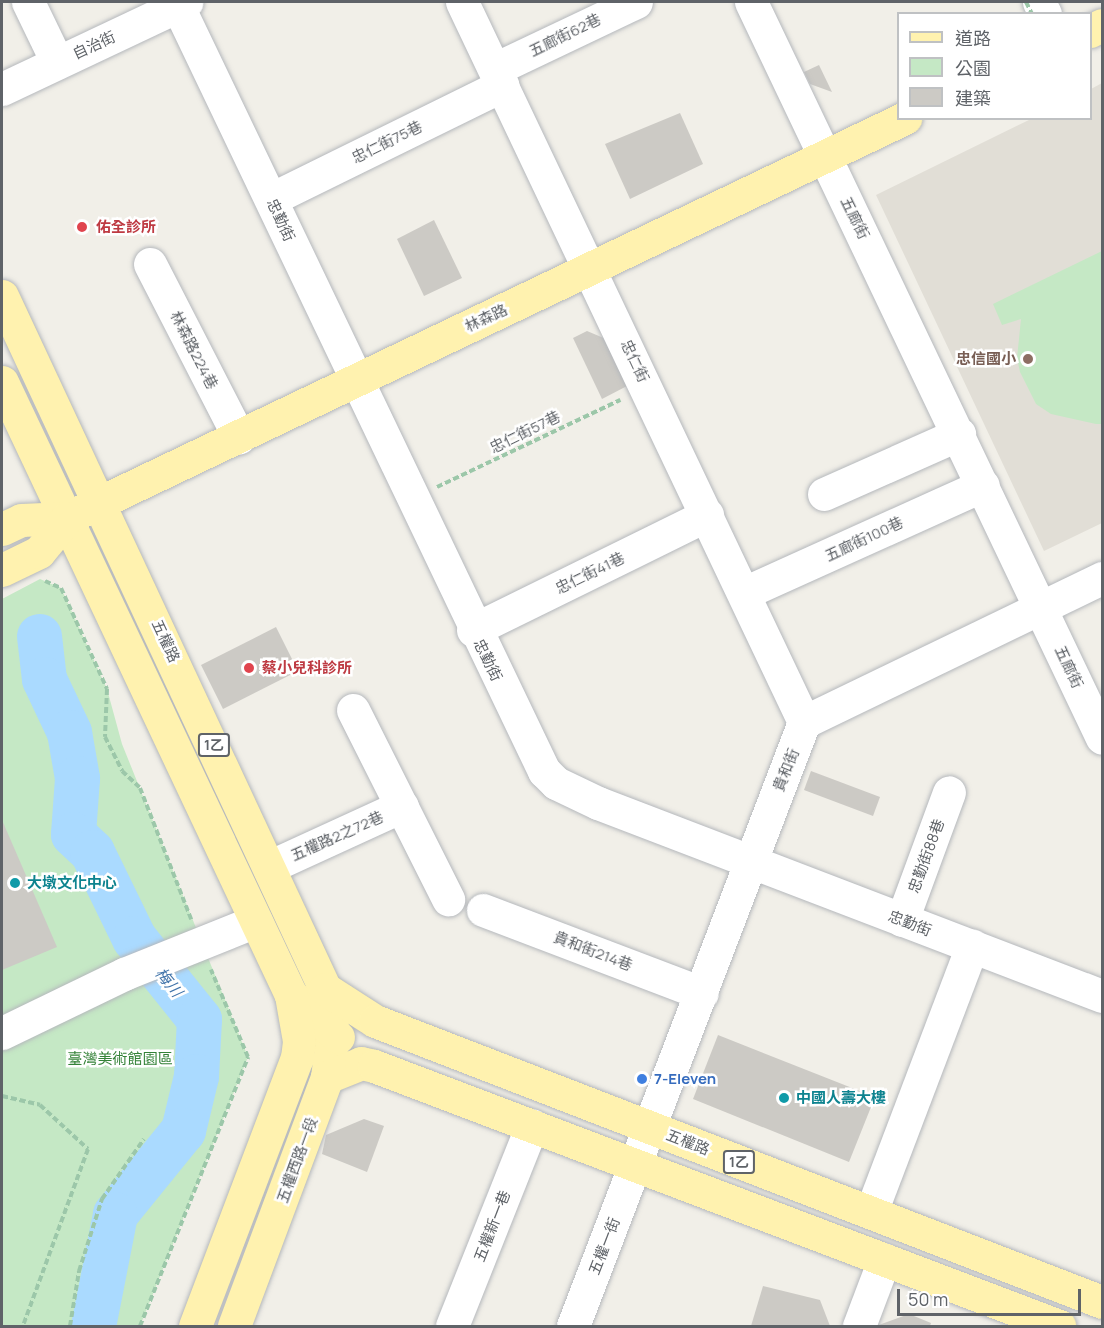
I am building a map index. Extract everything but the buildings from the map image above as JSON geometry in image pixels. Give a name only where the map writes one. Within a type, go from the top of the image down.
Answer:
[{"type":"main road","name":"林森路","points":[[67,518],[902,120]]},
{"type":"main road","name":"五權路","points":[[2,296],[271,866],[325,988],[333,1033]]},
{"type":"main road","name":"1乙","points":[[2,382],[291,995],[333,1033],[361,1063],[532,1125],[1059,1326]]},
{"type":"main road","points":[[2,529],[21,520],[67,518]]},
{"type":"main road","points":[[2,570],[39,552],[67,518]]},
{"type":"main road","name":"五權路","points":[[325,988],[375,1021],[1102,1302]]},
{"type":"main road","points":[[195,1326],[297,1058],[299,1041],[291,995]]},
{"type":"main road","points":[[297,1058],[333,1033],[375,1021]]},
{"type":"main road","name":"五權西路一段","points":[[241,1324],[327,1077],[333,1033]]},
{"type":"main road","points":[[327,1077],[361,1063]]},
{"type":"street","points":[[28,2],[57,62]]},
{"type":"street","name":"忠仁街","points":[[462,2],[591,268],[804,723]]},
{"type":"street","name":"五廊街62巷","points":[[499,77],[636,2]]},
{"type":"street","name":"五廊街","points":[[751,2],[983,484],[1102,738]]},
{"type":"street","name":"自治街","points":[[2,89],[180,3]]},
{"type":"street","name":"忠勤街","points":[[180,3],[473,630],[535,756],[556,783],[751,862],[1102,996]]},
{"type":"street","name":"忠仁街75巷","points":[[271,199],[499,77]]},
{"type":"street","name":"林森路224巷","points":[[150,264],[239,437]]},
{"type":"street","points":[[824,495],[959,434]]},
{"type":"street","name":"五廊街100巷","points":[[744,593],[983,484]]},
{"type":"street","name":"忠仁街41巷","points":[[473,630],[707,515]]},
{"type":"street","points":[[804,723],[1102,578]]},
{"type":"street","name":"五權路2之72巷","points":[[353,710],[448,899]]},
{"type":"street","name":"貴和街","points":[[650,1127],[804,723]]},
{"type":"street","name":"忠勤街88巷","points":[[902,920],[950,792]]},
{"type":"street","name":"五權路2之72巷","points":[[271,866],[402,806]]},
{"type":"street","name":"貴和街214巷","points":[[483,910],[702,993]]},
{"type":"street","points":[[2,1032],[124,974],[172,957],[256,921]]},
{"type":"street","points":[[871,1212],[972,946]]},
{"type":"street","name":"五權新一巷","points":[[452,1326],[532,1125]]},
{"type":"street","name":"五權一街","points":[[573,1326],[650,1127]]},
{"type":"street","points":[[859,1326],[884,1260]]},
{"type":"path","name":"忠仁街57巷","points":[[412,499],[647,387]]},
{"type":"path","points":[[2,1096],[40,1106],[88,1149],[23,1326]]},
{"type":"path","points":[[70,1326],[79,1271],[102,1199],[144,1139]]},
{"type":"shaded area","name":"忠信國小","points":[[1102,83],[1102,523],[1044,551],[876,195],[1029,120],[1092,120],[1092,88]]},
{"type":"green space","points":[[1102,251],[1102,424],[1096,424],[1051,414],[1036,404],[1020,372],[1017,358],[1021,319],[1002,325],[993,304]]},
{"type":"green space","name":"臺灣美術館園區","points":[[40,579],[61,588],[107,689],[122,744],[248,1057],[140,1326],[2,1326],[2,599]]},
{"type":"waterway","name":"梅川","points":[[39,636],[44,679],[69,732],[77,778],[73,834],[92,852],[134,938],[199,1019],[196,1076],[183,1130],[115,1214],[93,1326]]},
{"type":"place","name":"佑全診所","points":[[82,227]]},
{"type":"place","name":"忠信國小","points":[[1028,359]]},
{"type":"place","name":"蔡小兒科診所","points":[[249,668]]},
{"type":"place","name":"大墩文化中心","points":[[15,883]]},
{"type":"place","name":"7-Eleven","points":[[642,1079]]},
{"type":"place","name":"中國人壽大樓","points":[[784,1098]]}]
